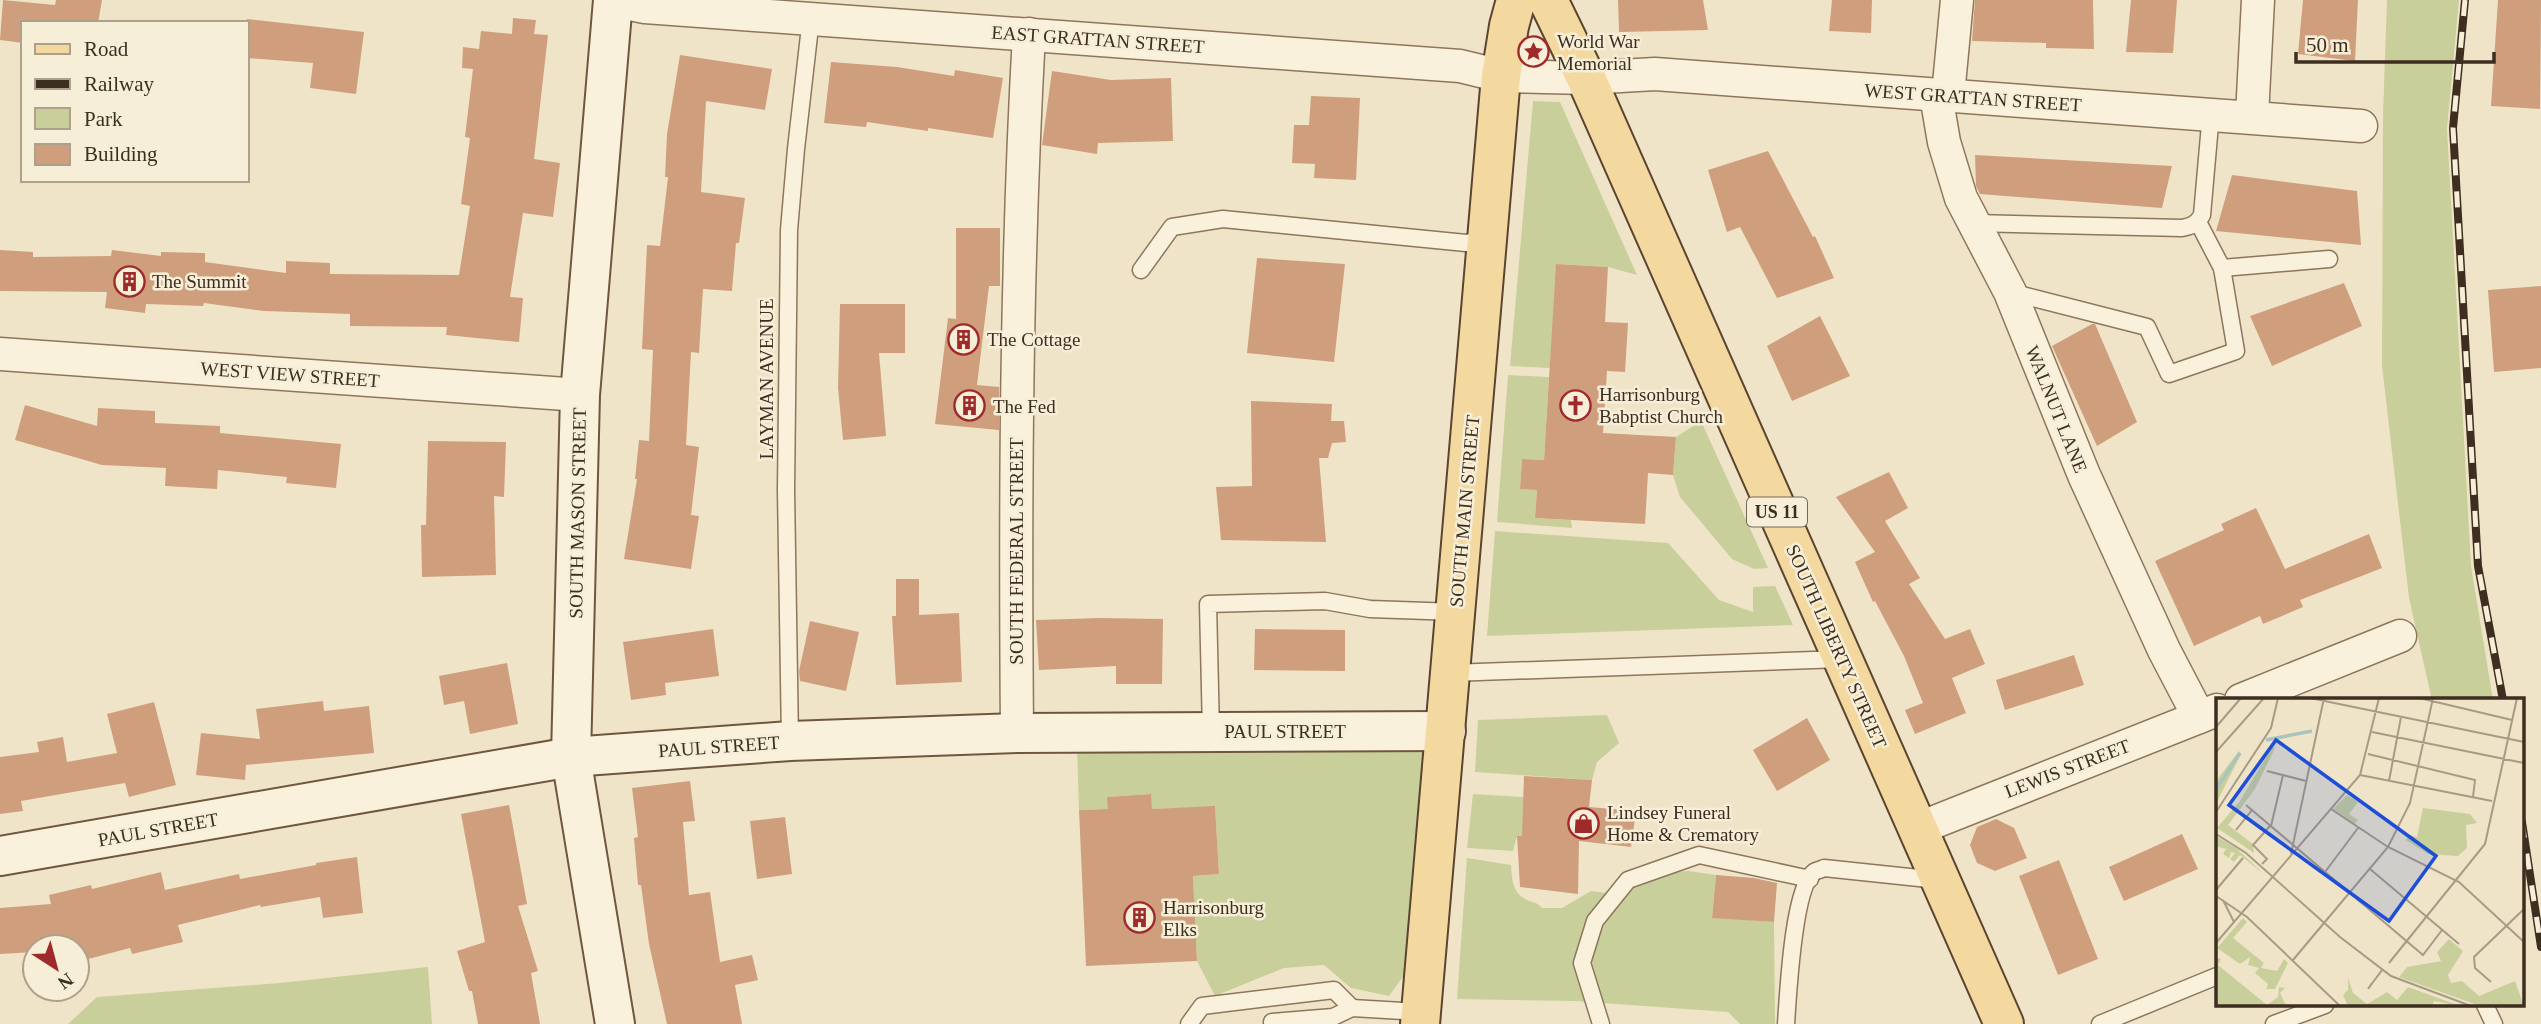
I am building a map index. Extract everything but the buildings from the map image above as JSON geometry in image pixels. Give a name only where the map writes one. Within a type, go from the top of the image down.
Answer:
[{"type":"main road","name":"SOUTH MAIN STREET","points":[[1420,1018],[1501,76],[1508,26],[1516,0]]},
{"type":"main road","name":"SOUTH LIBERTY STREET","points":[[1548,0],[1586,78],[2004,1024]]},
{"type":"street","name":"EAST GRATTAN STREET","points":[[612,0],[645,7],[1460,66],[1501,76],[1586,78]]},
{"type":"street","name":"SOUTH MASON STREET","points":[[612,0],[580,395],[571,757],[615,1024]]},
{"type":"street","name":"WALNUT LANE","points":[[1957,0],[1942,95],[1944,142],[1952,172],[1973,223],[2010,292],[2084,475],[2164,650],[2208,713]]},
{"type":"street","points":[[2252,117],[2258,0]]},
{"type":"street","name":"SOUTH FEDERAL STREET","points":[[1017,733],[1016,426],[1022,153],[1029,34]]},
{"type":"street","name":"WEST GRATTAN STREET","points":[[1586,78],[1655,74],[2361,126]]},
{"type":"street","name":"WEST VIEW STREET","points":[[0,354],[580,395]]},
{"type":"street","points":[[2246,698],[2400,636]]},
{"type":"street","name":"LEWIS STREET","points":[[1917,829],[2208,713]]},
{"type":"street","name":"PAUL STREET","points":[[0,856],[571,757],[790,741],[1017,733],[1446,731]]},
{"type":"lane","name":"LAYMAN AVENUE","points":[[790,741],[786,490],[789,230],[811,18]]},
{"type":"lane","points":[[1973,223],[2182,228],[2198,222],[2202,215],[2211,113]]},
{"type":"lane","points":[[1141,270],[1172,228],[1223,219],[1466,243],[1487,240]]},
{"type":"lane","points":[[2010,292],[2147,327],[2169,374],[2235,351],[2222,268],[2198,222]]},
{"type":"lane","points":[[2222,268],[2329,259]]},
{"type":"lane","points":[[1211,732],[1208,604],[1325,601],[1370,609],[1456,612]]},
{"type":"lane","points":[[1451,673],[1842,659]]},
{"type":"lane","points":[[1601,1024],[1582,963],[1595,920],[1628,880],[1699,855],[1810,879]]},
{"type":"lane","points":[[1786,1024],[1791,959],[1804,888],[1813,873],[1824,869],[1941,881]]},
{"type":"lane","points":[[2099,1024],[2216,976]]},
{"type":"lane","points":[[1189,1024],[1202,1006],[1335,990],[1352,1008]]},
{"type":"lane","points":[[2274,1024],[2322,1006]]},
{"type":"lane","points":[[2485,1006],[2494,1024]]},
{"type":"lane","points":[[1272,1022],[1333,1017],[1352,1008],[1420,1018]]},
{"type":"green space","points":[[2387,0],[2459,0],[2447,129],[2471,566],[2493,698],[2432,698],[2409,598],[2382,366],[2383,115]]},
{"type":"green space","points":[[1533,101],[1560,102],[1637,275],[1608,267],[1557,264],[1550,368],[1510,366]]},
{"type":"green space","points":[[1508,375],[1549,377],[1544,460],[1522,459],[1520,489],[1537,490],[1535,518],[1571,520],[1572,528],[1497,522]]},
{"type":"green space","points":[[1701,421],[1768,568],[1754,569],[1732,559],[1680,497],[1673,475],[1676,437]]},
{"type":"green space","points":[[1495,531],[1668,543],[1719,600],[1753,612],[1753,587],[1775,586],[1793,625],[1487,636]]},
{"type":"green space","points":[[1607,715],[1619,743],[1597,762],[1592,780],[1475,772],[1478,720]]},
{"type":"green space","points":[[1426,744],[1407,971],[1389,996],[1351,988],[1324,965],[1284,968],[1215,996],[1197,961],[1193,876],[1219,874],[1215,807],[1152,809],[1150,794],[1108,797],[1108,809],[1079,810],[1077,748]]},
{"type":"green space","points":[[1473,794],[1524,797],[1532,836],[1517,836],[1513,851],[1467,848]]},
{"type":"green space","points":[[1467,858],[1511,865],[1518,894],[1542,908],[1562,908],[1591,891],[1614,894],[1618,900],[1649,873],[1689,871],[1716,875],[1712,917],[1774,922],[1775,1024],[1740,1024],[1728,1012],[1574,1001],[1457,999]]},
{"type":"green space","points":[[428,967],[432,1024],[68,1024],[97,997],[280,983]]},
{"type":"railway","points":[[2465,0],[2453,128],[2478,566],[2503,698]]},
{"type":"railway","points":[[2524,835],[2541,947]]},
{"type":"place","name":"World War Memorial","points":[[1534,52]]},
{"type":"place","name":"The Summit","points":[[129,281]]},
{"type":"place","name":"The Cottage","points":[[964,339]]},
{"type":"place","name":"Harrisonburg Babptist Church","points":[[1576,405]]},
{"type":"place","name":"The Fed","points":[[970,406]]},
{"type":"place","name":"Lindsey Funeral Home & Crematory","points":[[1584,823]]},
{"type":"place","name":"Harrisonburg Elks","points":[[1140,918]]}]
